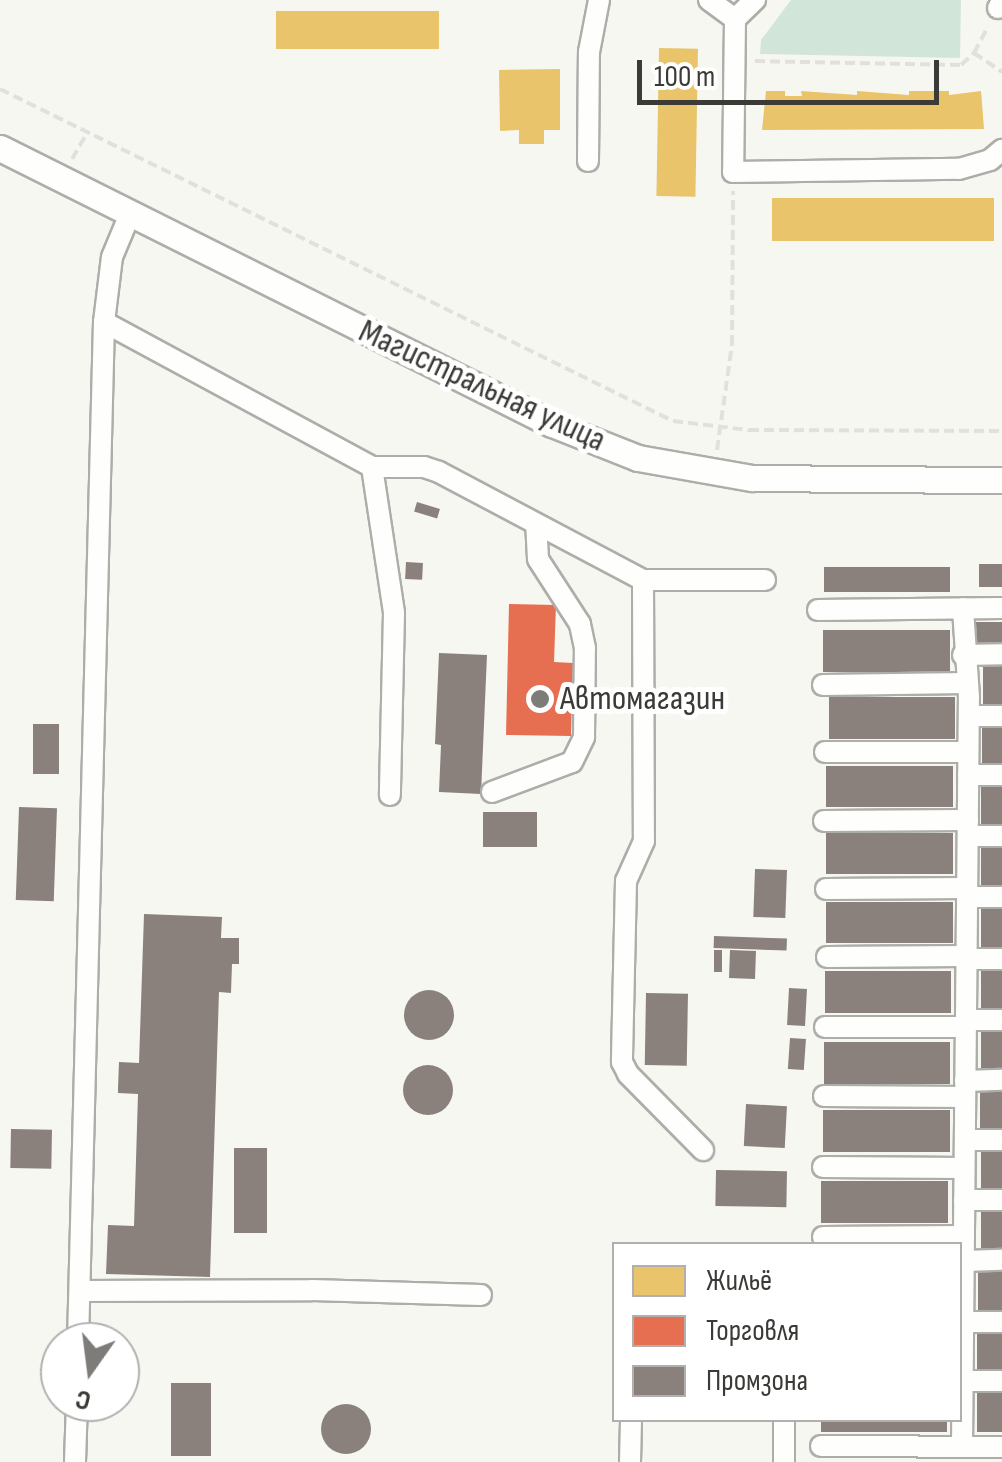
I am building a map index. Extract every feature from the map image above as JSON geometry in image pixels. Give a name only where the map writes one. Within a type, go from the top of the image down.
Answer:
[{"type":"main road","name":"Магистральная улица","points":[[0,148],[552,424],[638,458],[752,478],[1002,480]]},
{"type":"lane","points":[[588,162],[589,52],[599,0]]},
{"type":"lane","points":[[709,0],[736,20]]},
{"type":"lane","points":[[754,0],[736,20],[733,172],[959,169],[990,160],[1002,150]]},
{"type":"lane","points":[[79,1322],[104,322],[112,257],[130,214]]},
{"type":"lane","points":[[104,322],[372,467],[424,467],[439,472],[643,580],[766,580]]},
{"type":"lane","points":[[372,467],[394,613],[390,795]]},
{"type":"lane","points":[[492,792],[572,762],[584,737],[586,648],[580,624],[538,559],[536,526]]},
{"type":"lane","points":[[643,580],[644,841],[626,880],[622,1062],[628,1074],[703,1150]]},
{"type":"lane","points":[[963,608],[969,716],[962,1312],[1002,1322]]},
{"type":"lane","points":[[818,610],[1002,608]]},
{"type":"lane","points":[[963,654],[1002,654]]},
{"type":"lane","points":[[823,685],[967,683]]},
{"type":"lane","points":[[969,716],[1002,716]]},
{"type":"lane","points":[[825,752],[968,752]]},
{"type":"lane","points":[[968,775],[1002,775]]},
{"type":"lane","points":[[824,821],[968,828],[1002,836]]},
{"type":"lane","points":[[826,888],[1002,897]]},
{"type":"lane","points":[[827,957],[1002,959]]},
{"type":"lane","points":[[826,1027],[1002,1020]]},
{"type":"lane","points":[[824,1096],[965,1089],[1002,1080]]},
{"type":"lane","points":[[965,1140],[1002,1140]]},
{"type":"lane","points":[[823,1167],[964,1168]]},
{"type":"lane","points":[[964,1200],[1002,1200]]},
{"type":"lane","points":[[823,1238],[964,1236]]},
{"type":"lane","points":[[964,1261],[1002,1260]]},
{"type":"lane","points":[[80,1291],[481,1294]]},
{"type":"lane","points":[[962,1378],[1002,1381]]},
{"type":"lane","points":[[75,1462],[76,1422]]},
{"type":"lane","points":[[630,1462],[631,1422]]},
{"type":"lane","points":[[784,1422],[784,1462]]},
{"type":"lane","points":[[962,1422],[962,1447]]},
{"type":"lane","points":[[821,1446],[1002,1447]]},
{"type":"path","points":[[735,60],[961,64],[974,54],[1000,5]]},
{"type":"path","points":[[974,54],[1002,72]]},
{"type":"path","points":[[0,89],[646,411],[720,428],[1002,430]]},
{"type":"path","points":[[720,428],[732,345],[733,172]]},
{"type":"green space","points":[[791,0],[961,0],[960,58],[760,54],[761,40]]},
{"type":"building: Жильё","points":[[276,11],[439,11],[439,49],[276,49]]},
{"type":"building: Жильё","points":[[659,48],[698,49],[695,197],[656,196]]},
{"type":"building: Жильё","points":[[560,69],[560,130],[544,130],[544,144],[519,144],[519,130],[500,131],[499,70]]},
{"type":"building: Жильё","points":[[766,91],[802,96],[801,91],[909,95],[909,91],[949,91],[949,95],[981,91],[984,129],[762,130]]},
{"type":"building: Жильё","points":[[772,198],[994,198],[994,241],[772,241]]},
{"type":"building: Торговля","name":"Автомагазин","points":[[509,604],[556,605],[554,662],[573,663],[571,736],[506,735]]},
{"type":"building: Промзона","points":[[417,502],[440,509],[437,519],[414,512]]},
{"type":"building: Промзона","points":[[406,562],[423,563],[422,580],[405,579]]},
{"type":"building: Промзона","points":[[979,564],[1002,564],[1002,587],[979,587]]},
{"type":"building: Промзона","points":[[824,567],[950,567],[950,592],[824,592]]},
{"type":"building: Промзона","points":[[975,622],[1002,622],[1002,645],[975,645]]},
{"type":"building: Промзона","points":[[823,630],[950,630],[950,672],[823,672]]},
{"type":"building: Промзона","points":[[439,653],[487,655],[481,794],[439,792],[441,745],[435,744]]},
{"type":"building: Промзона","points":[[983,665],[1002,665],[1002,706],[983,706]]},
{"type":"building: Промзона","points":[[829,697],[955,697],[955,739],[829,739]]},
{"type":"building: Промзона","points":[[33,724],[59,724],[59,774],[33,774]]},
{"type":"building: Промзона","points":[[982,725],[1002,725],[1002,767],[982,767]]},
{"type":"building: Промзона","points":[[826,766],[953,766],[953,807],[826,807]]},
{"type":"building: Промзона","points":[[981,783],[1002,783],[1002,825],[981,825]]},
{"type":"building: Промзона","points":[[19,807],[57,808],[54,901],[16,900]]},
{"type":"building: Промзона","points":[[483,812],[537,812],[537,847],[483,847]]},
{"type":"building: Промзона","points":[[826,833],[953,833],[953,874],[826,874]]},
{"type":"building: Промзона","points":[[981,846],[1002,846],[1002,888],[981,888]]},
{"type":"building: Промзона","points":[[755,869],[787,870],[785,918],[753,917]]},
{"type":"building: Промзона","points":[[826,902],[953,902],[953,943],[826,943]]},
{"type":"building: Промзона","points":[[981,908],[1002,908],[1002,949],[981,949]]},
{"type":"building: Промзона","points":[[144,914],[222,917],[221,938],[239,938],[239,964],[232,964],[231,993],[219,992],[210,1277],[106,1274],[108,1225],[134,1226],[138,1094],[118,1093],[118,1088],[119,1062],[139,1063]]},
{"type":"building: Промзона","points":[[714,936],[787,939],[787,951],[714,948]]},
{"type":"building: Промзона","points":[[714,950],[722,950],[722,972],[714,972]]},
{"type":"building: Промзона","points":[[730,950],[756,951],[755,979],[729,978]]},
{"type":"building: Промзона","points":[[981,970],[1002,970],[1002,1012],[981,1012]]},
{"type":"building: Промзона","points":[[825,971],[951,971],[951,1013],[825,1013]]},
{"type":"building: Промзона","points":[[789,988],[807,989],[805,1026],[787,1025]]},
{"type":"building: Промзона","points":[[429,990],[447,997],[454,1015],[447,1033],[429,1040],[411,1033],[404,1015],[411,997]]},
{"type":"building: Промзона","points":[[646,993],[688,994],[687,1066],[645,1065]]},
{"type":"building: Промзона","points":[[981,1030],[1002,1030],[1002,1071],[981,1071]]},
{"type":"building: Промзона","points":[[790,1038],[806,1039],[804,1070],[788,1069]]},
{"type":"building: Промзона","points":[[824,1042],[950,1042],[950,1084],[824,1084]]},
{"type":"building: Промзона","points":[[428,1065],[446,1072],[453,1090],[446,1108],[428,1115],[410,1108],[403,1090],[410,1072]]},
{"type":"building: Промзона","points":[[980,1088],[1002,1088],[1002,1130],[980,1130]]},
{"type":"building: Промзона","points":[[746,1104],[787,1106],[785,1148],[744,1146]]},
{"type":"building: Промзона","points":[[823,1110],[950,1110],[950,1152],[823,1152]]},
{"type":"building: Промзона","points":[[11,1129],[52,1130],[51,1169],[10,1168]]},
{"type":"building: Промзона","points":[[234,1148],[267,1148],[267,1233],[234,1233]]},
{"type":"building: Промзона","points":[[981,1149],[1002,1149],[1002,1190],[981,1190]]},
{"type":"building: Промзона","points":[[716,1170],[787,1171],[786,1207],[715,1206]]},
{"type":"building: Промзона","points":[[821,1181],[948,1181],[948,1223],[821,1223]]},
{"type":"building: Промзона","points":[[981,1210],[1002,1210],[1002,1251],[981,1251]]},
{"type":"building: Промзона","points":[[978,1269],[1002,1269],[1002,1311],[978,1311]]},
{"type":"building: Промзона","points":[[977,1331],[1002,1331],[1002,1373],[977,1373]]},
{"type":"building: Промзона","points":[[171,1383],[211,1383],[211,1456],[171,1456]]},
{"type":"building: Промзона","points":[[977,1390],[1002,1390],[1002,1432],[977,1432]]},
{"type":"building: Промзона","points":[[346,1404],[364,1411],[371,1429],[364,1447],[346,1454],[328,1447],[321,1429],[328,1411]]},
{"type":"building: Промзона","points":[[821,1422],[947,1422],[947,1432],[821,1432]]},
{"type":"place","name":"Автомагазин","points":[[540,699]]}]
